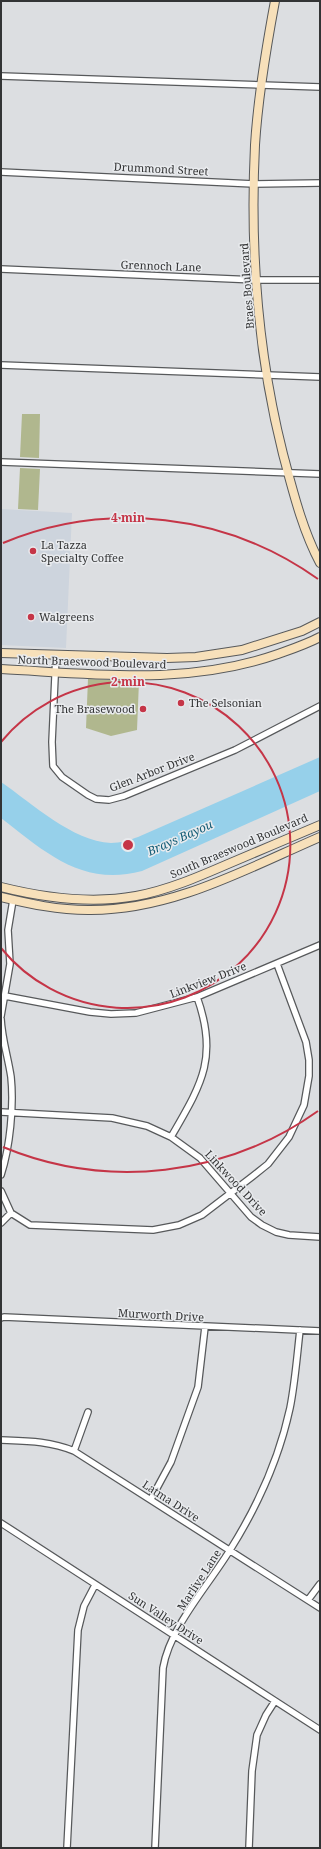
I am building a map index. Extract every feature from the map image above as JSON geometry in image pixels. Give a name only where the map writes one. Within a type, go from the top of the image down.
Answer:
[{"type":"main road","name":"Braes Boulevard","points":[[275,1],[261,86],[255,145],[254,223],[260,330],[273,416],[298,510],[320,563]]},
{"type":"main road","name":"North Braeswood Boulevard","points":[[1,653],[196,658],[232,653],[278,640],[320,622]]},
{"type":"main road","name":"North Braeswood Boulevard","points":[[1,670],[123,676],[166,676],[204,673],[242,665],[320,637]]},
{"type":"main road","points":[[232,653],[242,665]]},
{"type":"main road","name":"South Braeswood Boulevard","points":[[1,887],[46,896],[79,899],[105,899],[136,896],[168,888],[198,877],[320,825]]},
{"type":"main road","name":"South Braeswood Boulevard","points":[[1,897],[38,906],[88,910],[129,907],[154,903],[205,887],[320,837]]},
{"type":"street","points":[[1,76],[320,87]]},
{"type":"street","name":"Drummond Street","points":[[1,172],[254,184],[320,183]]},
{"type":"street","name":"Grennoch Lane","points":[[1,269],[257,280],[320,280]]},
{"type":"street","points":[[1,365],[320,377]]},
{"type":"street","points":[[1,462],[288,474],[320,474]]},
{"type":"street","name":"Glen Arbor Drive","points":[[56,655],[52,742],[53,766],[73,786],[88,795],[103,800],[124,796],[235,750],[320,706]]},
{"type":"street","points":[[1,1016],[10,964],[8,930],[12,900]]},
{"type":"street","name":"Linkview Drive","points":[[5,996],[90,1012],[123,1014],[162,1008],[197,997],[320,946]]},
{"type":"street","points":[[1,1191],[12,1213],[22,1221],[37,1226],[153,1230],[190,1221],[209,1210],[268,1164],[289,1137],[304,1106],[307,1092],[309,1060],[306,1042],[277,964]]},
{"type":"street","points":[[171,1136],[197,1090],[206,1064],[207,1038],[202,1012],[197,997]]},
{"type":"street","points":[[1,1019],[2,1034],[11,1077],[9,1147],[1,1175]]},
{"type":"street","name":"Linkwood Drive","points":[[1,1112],[123,1120],[147,1126],[171,1136],[200,1158],[251,1217],[268,1229],[289,1235],[320,1237]]},
{"type":"street","points":[[1,1223],[12,1213]]},
{"type":"street","name":"Murworth Drive","points":[[1,1318],[12,1317],[205,1327],[320,1331]]},
{"type":"street","points":[[151,1500],[171,1462],[198,1387],[205,1327]]},
{"type":"street","name":"Marlive Lane","points":[[155,1848],[163,1668],[166,1652],[174,1635],[230,1550],[266,1483],[281,1441],[290,1408],[300,1330]]},
{"type":"street","points":[[74,1451],[88,1412]]},
{"type":"street","name":"Latma Drive","points":[[1,1440],[47,1442],[58,1444],[74,1451],[320,1608]]},
{"type":"street","name":"Sun Valley Drive","points":[[1,1522],[95,1585],[320,1730]]},
{"type":"street","points":[[308,1600],[320,1584]]},
{"type":"street","points":[[67,1848],[78,1630],[84,1606],[95,1585]]},
{"type":"street","points":[[250,1848],[252,1771],[257,1735],[266,1715],[275,1701]]},
{"type":"shaded area","points":[[1,509],[72,513],[66,648],[1,645]]},
{"type":"green space","points":[[22,414],[40,414],[39,458],[20,457]]},
{"type":"green space","points":[[20,468],[40,469],[38,510],[18,509]]},
{"type":"green space","points":[[88,679],[139,681],[137,730],[111,736],[86,728]]},
{"type":"water","name":"Brays Bayou","points":[[320,757],[320,791],[142,871],[121,875],[101,874],[83,870],[49,854],[1,818],[1,782],[67,829],[96,841],[111,843],[121,842],[138,837]]},
{"type":"place","name":"La Tazza Specialty Coffee","points":[[33,551]]},
{"type":"place","name":"Walgreens","points":[[31,617]]},
{"type":"place","name":"The Selsonian","points":[[181,703]]},
{"type":"place","name":"The Brasewood","points":[[143,709]]}]
